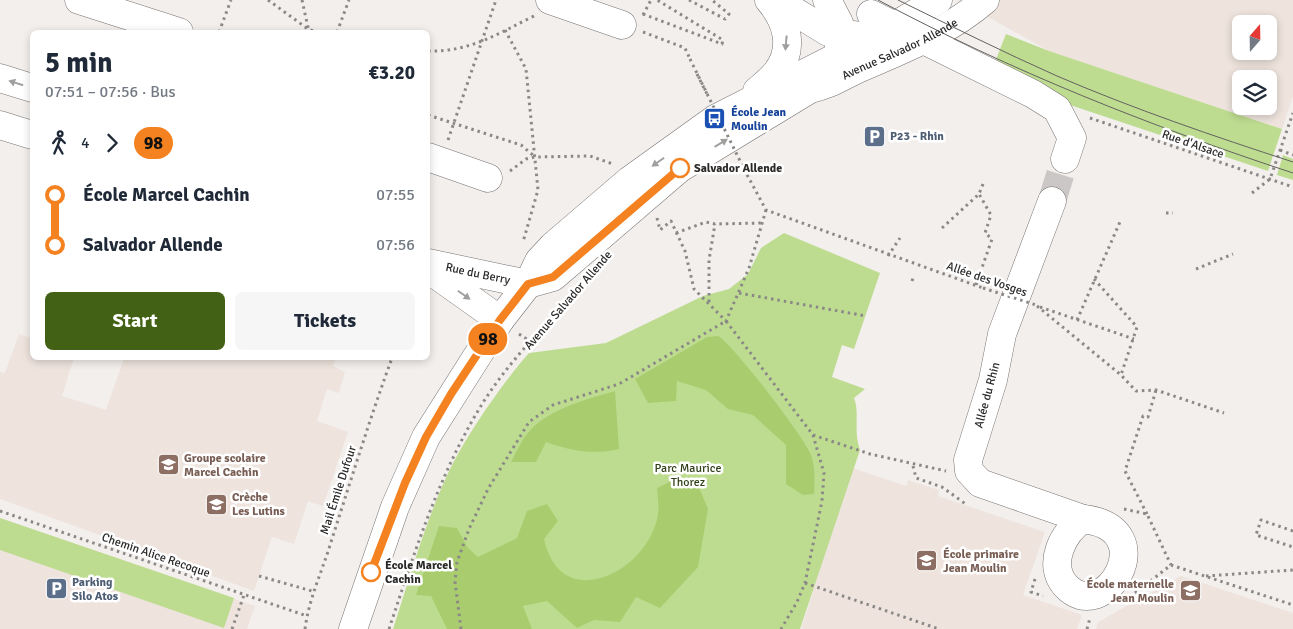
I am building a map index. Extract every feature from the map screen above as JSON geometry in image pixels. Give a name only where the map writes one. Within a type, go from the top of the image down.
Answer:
[{"type":"street","points":[[79,0],[173,30]]},
{"type":"street","points":[[742,106],[777,72],[789,40],[784,25],[769,0]]},
{"type":"street","points":[[776,0],[828,32],[836,47]]},
{"type":"street","points":[[828,0],[839,23],[836,47]]},
{"type":"street","points":[[828,0],[880,26],[924,41],[1033,94],[1057,108],[1072,138],[1065,159]]},
{"type":"street","name":"Avenue Salvador Allende","points":[[880,26],[895,9],[915,0]]},
{"type":"street","name":"Avenue Salvador Allende","points":[[353,629],[395,507],[426,437],[500,320],[528,284],[539,261],[553,246],[630,180],[716,120],[742,106],[836,47],[938,0]]},
{"type":"street","name":"Avenue Salvador Allende","points":[[810,89],[831,84],[856,70],[924,41],[930,26],[957,11],[985,0]]},
{"type":"street","points":[[554,2],[622,25]]},
{"type":"street","points":[[957,11],[957,45],[964,61]]},
{"type":"street","name":"Avenue Salvador Allende","points":[[528,284],[553,277],[680,168],[810,89],[826,71],[836,47]]},
{"type":"street","points":[[0,78],[30,87]]},
{"type":"street","points":[[0,125],[30,134]]},
{"type":"street","points":[[435,160],[488,178]]},
{"type":"street","name":"Allée du Rhin","points":[[968,460],[993,380],[1002,334],[1052,201]]},
{"type":"street","name":"Rue du Berry","points":[[430,263],[528,284]]},
{"type":"street","name":"Rue du Berry","points":[[430,270],[500,320]]},
{"type":"street","points":[[968,460],[969,471],[980,483],[1082,520]]},
{"type":"path","points":[[220,30],[231,0]]},
{"type":"path","points":[[268,0],[307,30]]},
{"type":"path","points":[[302,0],[308,30]]},
{"type":"path","points":[[337,30],[349,0]]},
{"type":"path","points":[[435,160],[452,123],[496,0]]},
{"type":"path","points":[[651,0],[643,14],[722,44],[724,40],[657,0]]},
{"type":"path","points":[[689,0],[725,19],[728,14],[712,0]]},
{"type":"path","points":[[430,51],[450,52],[481,42],[554,2]]},
{"type":"path","points":[[622,25],[685,48],[707,94]]},
{"type":"path","points":[[505,30],[526,69],[538,190],[522,246]]},
{"type":"path","points":[[461,629],[455,582],[457,562],[469,528],[488,489],[529,422],[553,405],[619,384],[726,321],[739,293],[749,268],[766,210],[697,74]]},
{"type":"path","points":[[1252,193],[1270,179],[1293,113]]},
{"type":"path","points":[[430,116],[521,145],[535,157]]},
{"type":"path","name":"Rue d'Alsace","points":[[1087,117],[1293,187]]},
{"type":"path","points":[[1280,150],[1293,155]]},
{"type":"path","points":[[488,178],[503,175],[526,159],[535,157],[590,156],[608,160],[619,167]]},
{"type":"path","points":[[732,162],[740,157]]},
{"type":"path","points":[[942,228],[979,194],[982,184]]},
{"type":"path","points":[[976,285],[992,239],[985,233],[991,215],[979,194]]},
{"type":"path","name":"Allée des Vosges","points":[[766,210],[888,256],[1036,305],[1121,375],[1136,391],[1156,390],[1224,413]]},
{"type":"path","points":[[655,213],[660,230],[671,221],[685,251],[694,289],[726,321],[813,435],[824,473],[822,501],[805,583],[781,629]]},
{"type":"path","points":[[1166,213],[1173,213]]},
{"type":"path","points":[[676,233],[706,222],[715,224],[763,223]]},
{"type":"path","points":[[1077,320],[1120,222]]},
{"type":"path","points":[[709,302],[709,260],[715,224]]},
{"type":"path","points":[[888,256],[900,238]]},
{"type":"path","points":[[1196,269],[1232,254]]},
{"type":"path","points":[[912,281],[914,275]]},
{"type":"path","points":[[1094,279],[1137,327],[1121,375]]},
{"type":"path","points":[[739,293],[866,316]]},
{"type":"path","name":"Avenue Salvador Allende","points":[[389,629],[447,467],[485,400],[505,372],[569,296]]},
{"type":"path","points":[[1036,305],[1134,339]]},
{"type":"path","name":"Mail Émile Dufour","points":[[305,629],[312,591],[328,552],[391,360]]},
{"type":"path","points":[[1147,514],[1125,471],[1143,416],[1148,417],[1156,390]]},
{"type":"path","points":[[813,435],[913,466],[946,472],[951,463],[968,460]]},
{"type":"path","points":[[913,466],[916,478],[942,487],[962,503],[971,506]]},
{"type":"path","name":"Chemin Alice Recoque","points":[[0,511],[306,616]]},
{"type":"path","points":[[1293,531],[1261,520],[1256,535],[1293,547]]},
{"type":"path","points":[[1130,597],[1171,565],[1293,605]]},
{"type":"path","points":[[1205,576],[1293,570]]},
{"type":"path","points":[[1037,575],[1031,592],[1048,598]]},
{"type":"path","points":[[259,576],[312,591]]},
{"type":"path","points":[[805,583],[939,629]]},
{"type":"path","points":[[232,629],[244,595]]},
{"type":"shaded area","points":[[958,0],[1293,0],[1293,96],[1282,129],[1240,115],[1277,115],[1277,70],[1232,70],[1232,112],[1049,51]]},
{"type":"shaded area","name":"Groupe scolaire Marcel Cachin","points":[[19,334],[30,338],[30,360],[73,360],[62,396],[106,410],[123,360],[335,360],[333,366],[345,372],[339,393],[327,389],[317,421],[348,432],[323,506],[308,501],[294,544],[272,537],[254,591],[0,499],[0,372],[5,373]]},
{"type":"shaded area","name":"École primaire Jean Moulin","points":[[850,467],[906,486],[908,480],[939,490],[938,496],[1045,532],[1023,595],[1082,615],[1077,629],[801,629],[813,592],[809,591]]},
{"type":"shaded area","points":[[0,518],[255,606],[247,629],[0,629]]},
{"type":"shaded area","name":"École maternelle Jean Moulin","points":[[1181,576],[1293,613],[1293,629],[1096,629],[1098,622]]},
{"type":"green space","points":[[1006,34],[1049,51],[1232,112],[1232,115],[1240,115],[1282,129],[1268,171],[1067,104],[993,67]]},
{"type":"green space","points":[[1283,155],[1293,159],[1293,180],[1277,175]]},
{"type":"green space","name":"Parc Maurice Thorez","points":[[784,233],[880,273],[854,349],[842,345],[832,377],[865,389],[854,398],[860,450],[800,629],[393,629],[427,524],[453,463],[488,406],[529,353],[606,343],[703,296],[729,289],[748,274],[761,248]]},
{"type":"green space","points":[[718,336],[726,342],[752,372],[806,445],[813,464],[814,494],[803,495],[786,484],[786,445],[753,415],[728,409],[706,390],[677,381],[676,401],[648,403],[635,379],[707,337]]},
{"type":"green space","points":[[615,391],[619,449],[591,452],[564,448],[546,442],[536,462],[511,462],[524,438],[542,420],[565,407]]},
{"type":"green space","points":[[695,478],[708,509],[698,567],[660,608],[636,597],[620,622],[594,620],[577,628],[547,601],[523,606],[532,629],[447,629],[431,596],[416,595],[439,526],[457,528],[468,548],[478,557],[517,538],[527,511],[547,504],[558,521],[544,539],[553,561],[566,575],[582,580],[600,578],[618,571],[634,558],[647,542],[656,523],[658,514],[657,488],[676,479]]},
{"type":"green space","points":[[0,518],[234,598],[224,628],[0,550]]},
{"type":"tunnel","points":[[1052,201],[1065,159]]},
{"type":"tram line","points":[[878,0],[1030,74],[1187,136],[1293,173]]},
{"type":"tram line","points":[[898,0],[1017,58],[1115,100],[1293,162]]},
{"type":"bus line","name":"98","points":[[371,572],[395,507],[426,437],[451,394],[500,320],[528,284],[553,277],[643,197],[680,168]]},
{"type":"place","name":"École Jean Moulin","points":[[715,119]]},
{"type":"place","name":"P23 - Rhin","points":[[874,136]]},
{"type":"place","name":"Salvador Allende","points":[[680,168]]},
{"type":"place","name":"Groupe scolaire Marcel Cachin","points":[[168,465]]},
{"type":"place","name":"Crèche Les Lutins","points":[[216,504]]},
{"type":"place","name":"École primaire Jean Moulin","points":[[927,561]]},
{"type":"place","name":"École Marcel Cachin","points":[[371,572]]},
{"type":"place","name":"Parking Silo Atos","points":[[56,589]]},
{"type":"place","name":"École maternelle Jean Moulin","points":[[1190,591]]}]
